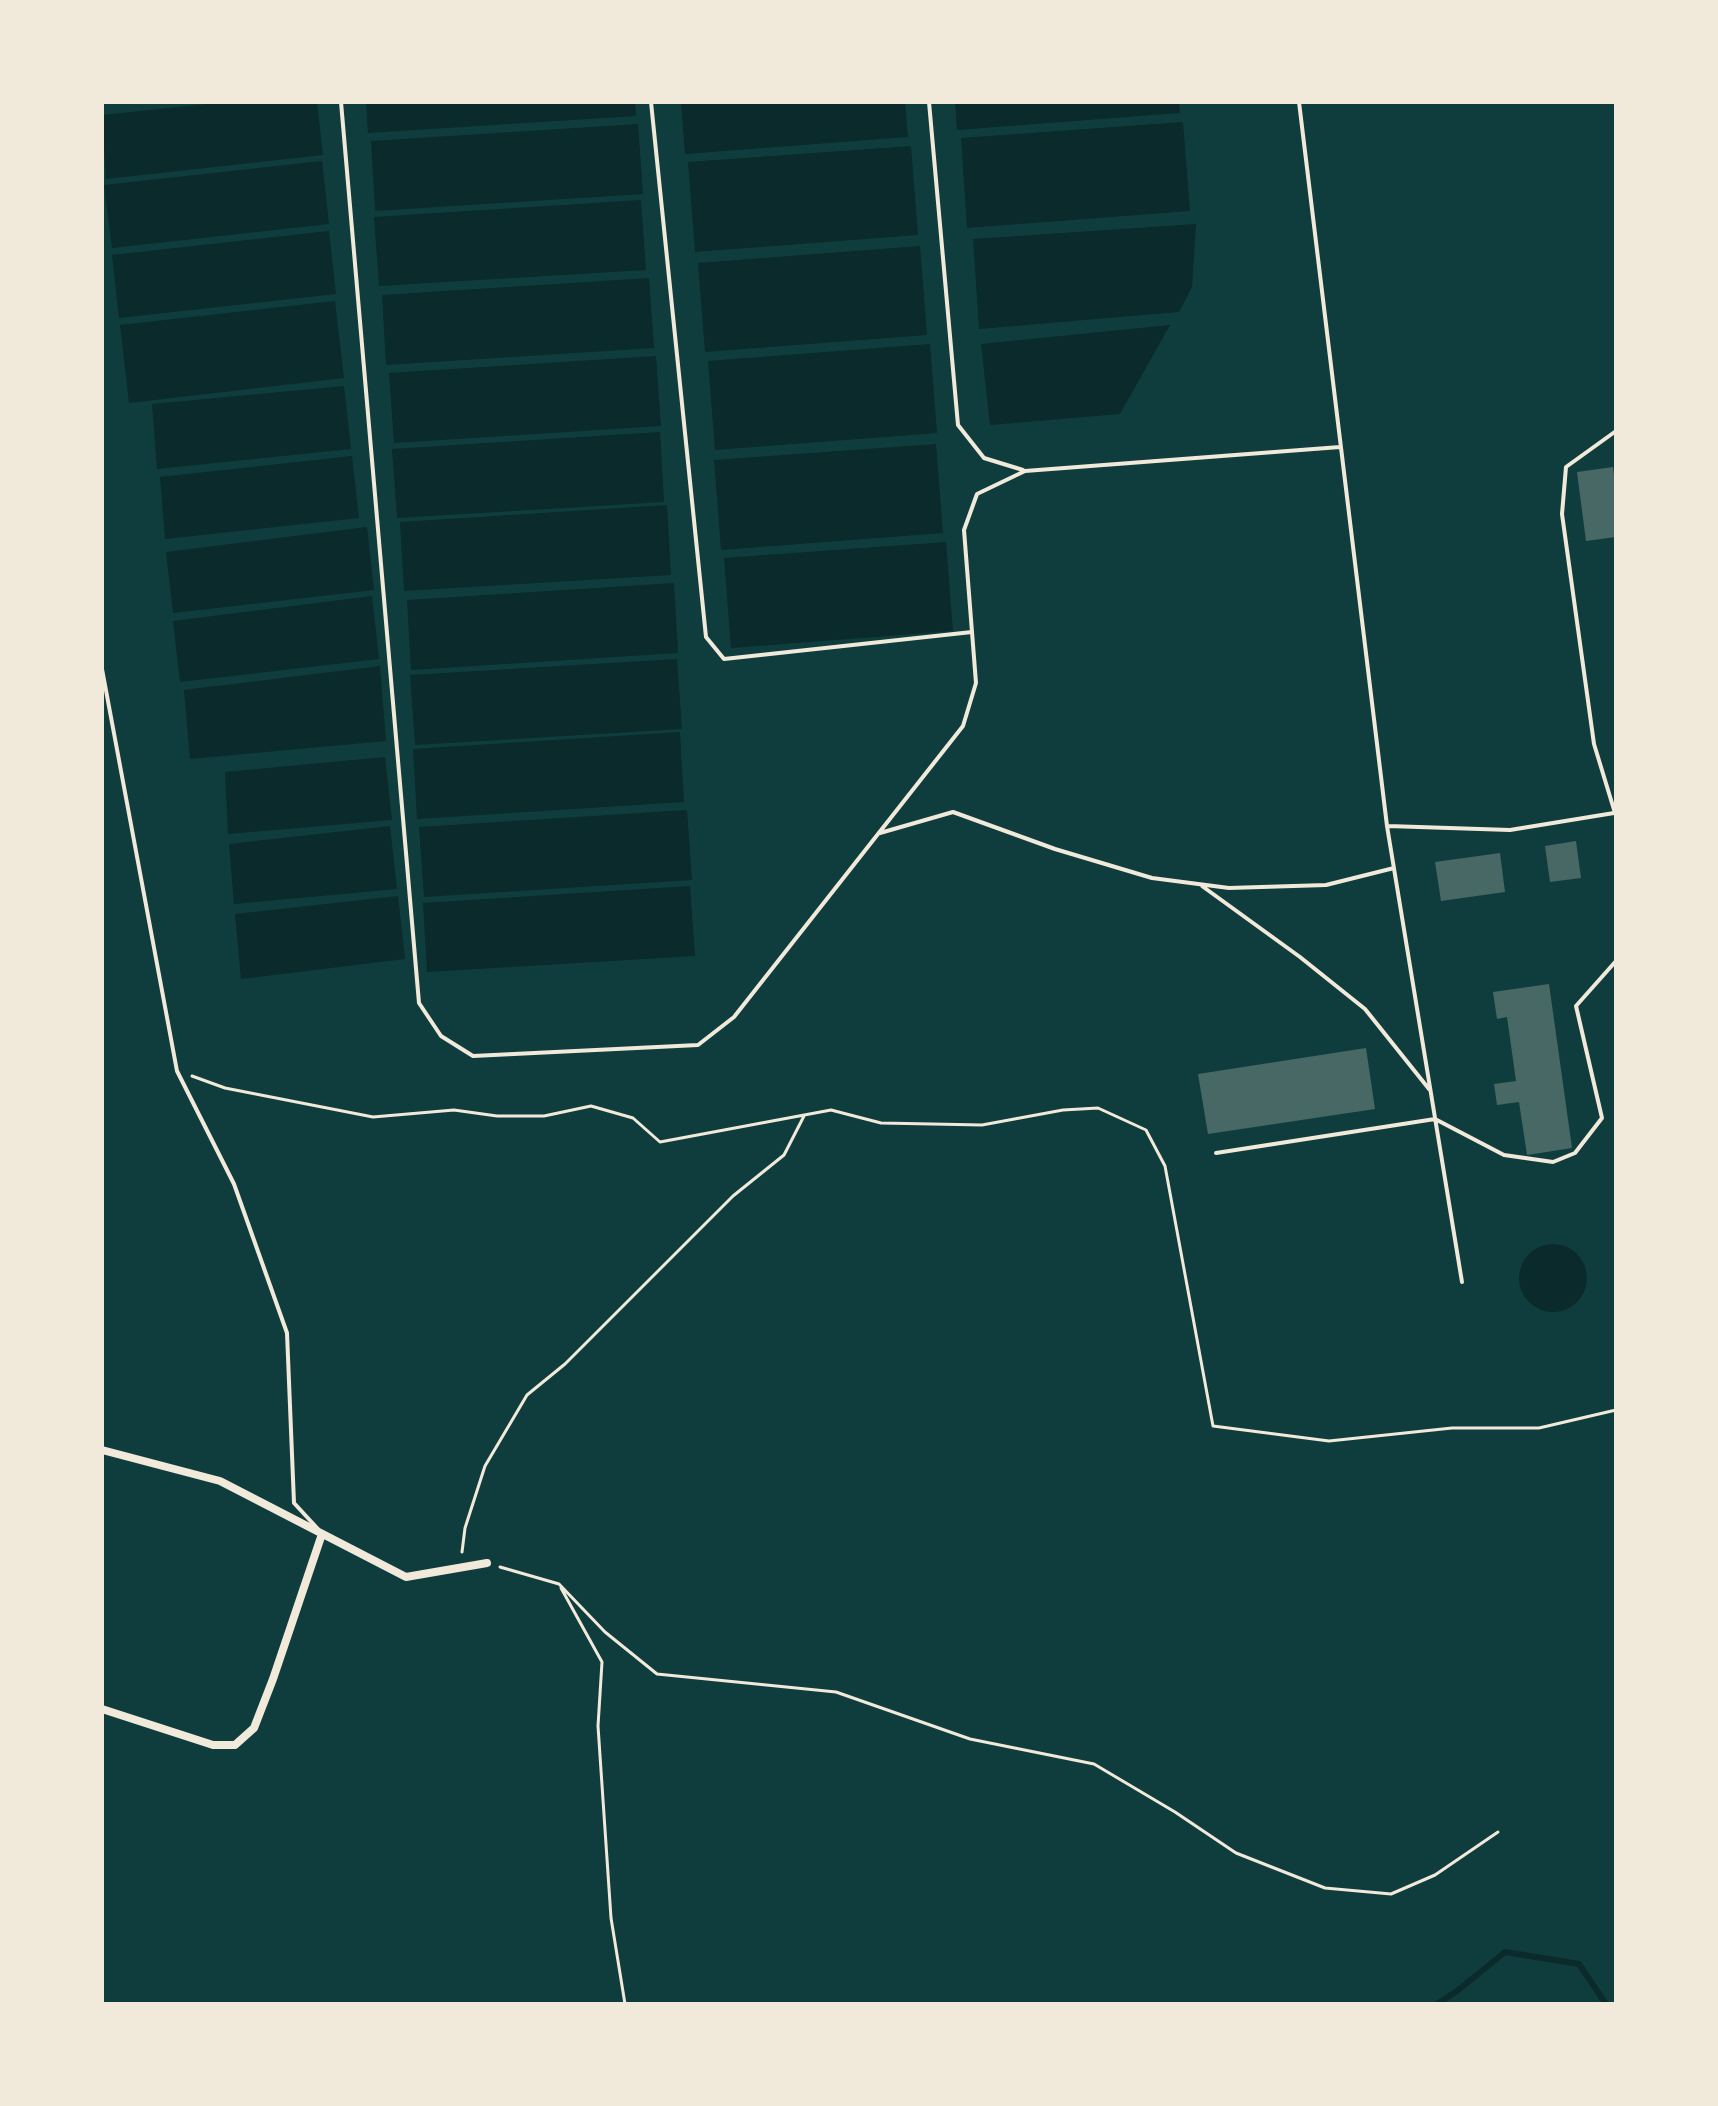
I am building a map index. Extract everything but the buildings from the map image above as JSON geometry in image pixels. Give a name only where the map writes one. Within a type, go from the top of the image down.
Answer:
[{"type":"street","points":[[102,1450],[220,1481],[406,1577],[487,1563]]},
{"type":"street","points":[[102,1709],[213,1745],[235,1745],[254,1728],[322,1534]]},
{"type":"lane","points":[[341,102],[419,1003],[441,1036],[473,1056],[698,1045],[734,1017],[963,726],[976,683],[964,530],[977,494],[1025,471],[1340,447]]},
{"type":"lane","points":[[651,102],[706,637],[724,659],[972,632]]},
{"type":"lane","points":[[929,102],[958,425],[984,458],[1025,471]]},
{"type":"lane","points":[[1299,102],[1387,826],[1462,1282]]},
{"type":"lane","points":[[1387,826],[1510,830],[1615,813],[1594,744],[1562,514],[1566,467],[1616,431]]},
{"type":"lane","points":[[102,669],[177,1071],[234,1184],[287,1333],[294,1503],[322,1534]]},
{"type":"lane","points":[[878,834],[953,812],[1055,849],[1138,874],[1229,888],[1326,885],[1394,868]]},
{"type":"lane","points":[[1200,884],[1365,1009],[1430,1090]]},
{"type":"lane","points":[[1216,1153],[1435,1119],[1504,1155],[1553,1162],[1575,1153],[1602,1118],[1576,1006],[1616,961]]},
{"type":"path","points":[[177,1071],[225,1088],[373,1117],[454,1110],[497,1116],[544,1116],[591,1106],[633,1118],[660,1142],[831,1110],[881,1123],[982,1125],[1063,1110],[1098,1108],[1146,1130],[1165,1166],[1213,1426],[1329,1441],[1452,1428],[1539,1428],[1616,1410]]},
{"type":"path","points":[[460,1568],[465,1528],[485,1466],[527,1395],[565,1364],[733,1196],[784,1155],[805,1114]]},
{"type":"path","points":[[487,1563],[559,1584],[605,1632],[657,1674],[836,1692],[970,1739],[1094,1764],[1236,1853],[1325,1888],[1391,1894],[1435,1875],[1498,1832]]},
{"type":"path","points":[[559,1584],[602,1662],[598,1726],[611,1918],[625,2004]]},
{"type":"water","points":[[225,102],[317,102],[323,155],[106,179],[102,115]]},
{"type":"water","points":[[366,102],[635,102],[636,116],[368,133]]},
{"type":"water","points":[[681,102],[905,102],[908,137],[685,154]]},
{"type":"water","points":[[955,102],[1179,102],[1180,113],[957,130]]},
{"type":"water","points":[[1183,122],[1190,211],[967,228],[961,138]]},
{"type":"water","points":[[638,124],[643,194],[375,211],[371,141]]},
{"type":"water","points":[[911,146],[918,235],[695,252],[688,162]]},
{"type":"water","points":[[322,161],[329,224],[112,248],[104,185]]},
{"type":"water","points":[[641,200],[646,270],[379,286],[374,217]]},
{"type":"water","points":[[1196,224],[1192,287],[1179,312],[979,329],[973,239]]},
{"type":"water","points":[[329,231],[336,294],[119,318],[112,255]]},
{"type":"water","points":[[920,246],[927,335],[705,352],[698,263]]},
{"type":"water","points":[[649,278],[654,348],[386,365],[382,295]]},
{"type":"water","points":[[335,301],[344,378],[129,403],[120,325]]},
{"type":"water","points":[[1170,325],[1120,414],[990,425],[981,344]]},
{"type":"water","points":[[930,344],[937,433],[715,450],[708,361]]},
{"type":"water","points":[[656,356],[661,426],[394,443],[389,373]]},
{"type":"water","points":[[344,386],[351,449],[157,469],[152,404]]},
{"type":"water","points":[[660,432],[664,502],[397,518],[392,449]]},
{"type":"water","points":[[936,444],[943,533],[721,550],[714,460]]},
{"type":"water","points":[[352,456],[359,518],[165,539],[160,477]]},
{"type":"water","points":[[667,505],[671,575],[404,591],[400,522]]},
{"type":"water","points":[[367,527],[374,590],[173,613],[166,552]]},
{"type":"water","points":[[946,542],[953,631],[731,648],[724,558]]},
{"type":"water","points":[[674,583],[678,653],[411,670],[407,600]]},
{"type":"water","points":[[372,596],[379,659],[180,682],[173,621]]},
{"type":"water","points":[[677,659],[682,729],[415,745],[410,675]]},
{"type":"water","points":[[380,666],[386,741],[190,759],[184,690]]},
{"type":"water","points":[[680,732],[684,802],[417,819],[413,749]]},
{"type":"water","points":[[385,757],[392,820],[228,834],[225,772]]},
{"type":"water","points":[[687,810],[692,880],[424,897],[419,827]]},
{"type":"water","points":[[390,826],[397,889],[234,904],[229,844]]},
{"type":"water","points":[[690,886],[695,956],[427,972],[423,903]]},
{"type":"water","points":[[398,896],[405,959],[241,979],[235,914]]},
{"type":"water","points":[[1546,1244],[1560,1244],[1572,1249],[1582,1259],[1587,1278],[1582,1297],[1572,1307],[1560,1312],[1546,1312],[1534,1307],[1524,1297],[1519,1285],[1519,1271],[1524,1259],[1534,1249]]},
{"type":"waterway","points":[[1437,2004],[1505,1952],[1579,1964],[1606,2004]]}]
